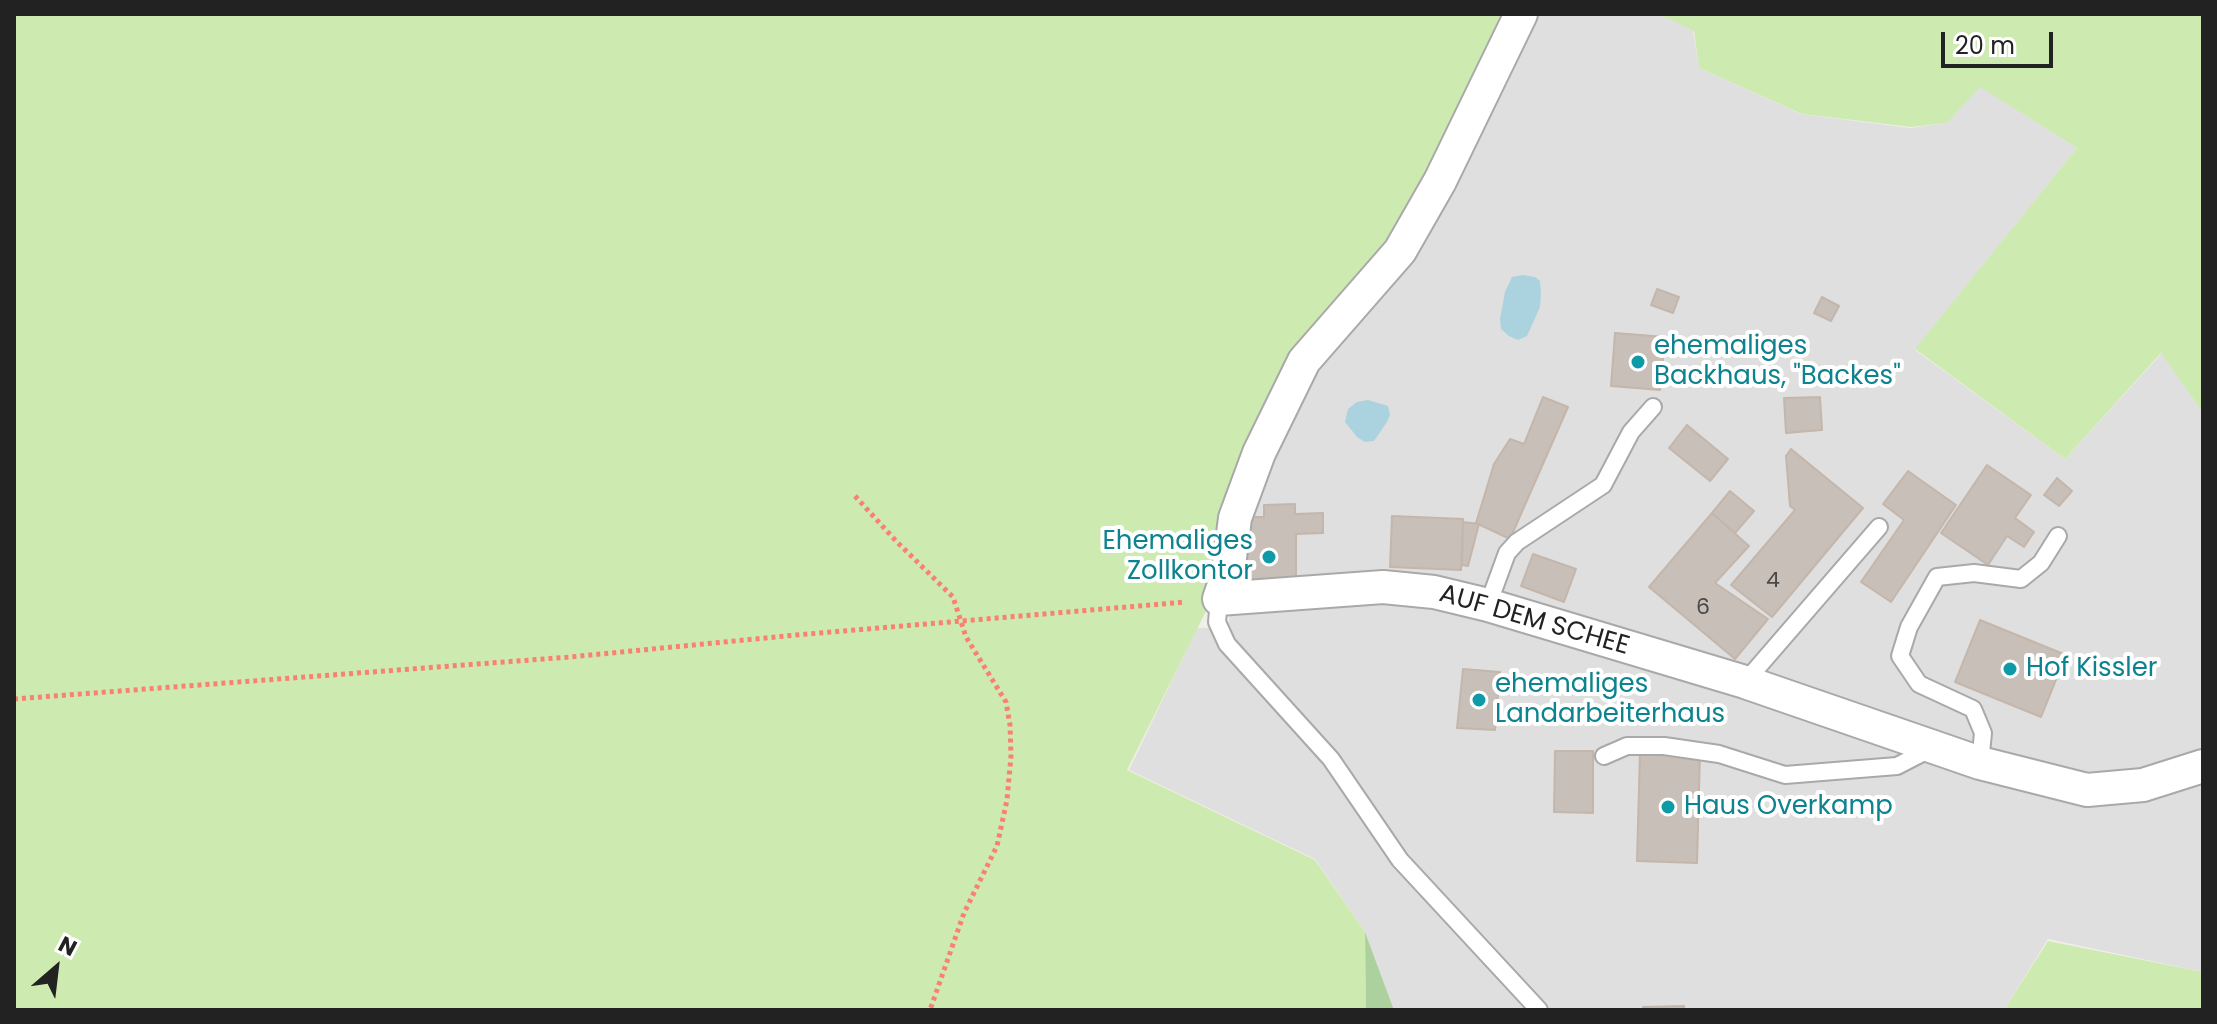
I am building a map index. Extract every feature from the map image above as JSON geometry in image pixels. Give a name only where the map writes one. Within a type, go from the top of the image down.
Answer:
[{"type":"street","points":[[1219,599],[1228,573],[1235,518],[1259,453],[1304,361],[1400,251],[1440,181],[1521,14]]},
{"type":"street","name":"AUF DEM SCHEE","points":[[1219,599],[1383,587],[1434,592],[1488,605],[1745,682],[1980,763],[2087,790],[2143,785],[2203,766]]},
{"type":"lane","points":[[1488,605],[1507,553],[1517,542],[1603,485],[1631,432],[1653,407]]},
{"type":"lane","points":[[1745,682],[1879,527]]},
{"type":"lane","points":[[1980,763],[1983,733],[1973,709],[1919,684],[1900,656],[1909,627],[1937,577],[1974,573],[2021,579],[2041,563],[2058,536]]},
{"type":"lane","points":[[1219,599],[1217,622],[1227,644],[1331,759],[1400,860],[1539,1010]]},
{"type":"lane","points":[[1604,756],[1627,746],[1664,746],[1719,754],[1785,775],[1897,766],[1933,748]]},
{"type":"path","points":[[855,496],[953,597],[966,637],[1006,702],[1011,756],[1007,800],[997,846],[964,913],[930,1010]]},
{"type":"path","points":[[14,699],[465,666],[1219,599]]},
{"type":"shaded area","points":[[1531,14],[1659,14],[1693,30],[1699,68],[1801,114],[1910,128],[1946,123],[1979,86],[2077,148],[1915,350],[2065,459],[2162,353],[2203,413],[2203,972],[2048,939],[2004,1010],[1394,1010],[1365,932],[1315,859],[1129,770],[1197,628],[1228,628],[1242,526],[1312,364]]},
{"type":"green space","points":[[14,14],[1511,14],[1401,229],[1294,357],[1225,573],[1127,770],[1315,860],[1365,932],[1366,1010],[14,1010]]},
{"type":"green space","points":[[1659,14],[2203,14],[2203,413],[2161,353],[2065,459],[1915,349],[2077,148],[1980,87],[1947,123],[1911,127],[1802,114],[1699,68],[1694,31]]},
{"type":"green space","points":[[1365,932],[1394,1010],[1366,1010]]},
{"type":"green space","points":[[2048,941],[2203,972],[2203,1010],[2004,1010]]},
{"type":"water","points":[[1523,275],[1540,281],[1540,307],[1527,336],[1518,340],[1501,329],[1500,319],[1505,292],[1512,277]]},
{"type":"water","points":[[1368,400],[1388,406],[1390,415],[1374,441],[1365,442],[1345,422],[1348,409],[1357,402]]},
{"type":"building","points":[[1657,289],[1679,297],[1673,313],[1651,305]]},
{"type":"building","points":[[1822,297],[1839,306],[1831,321],[1814,313]]},
{"type":"building","name":"ehemaliges Backhaus, \"Backes\"","points":[[1615,333],[1665,337],[1660,390],[1611,386]]},
{"type":"building","points":[[1543,397],[1568,407],[1510,539],[1476,523],[1494,464],[1510,439],[1524,444]]},
{"type":"building","points":[[1820,397],[1822,430],[1786,433],[1784,398]]},
{"type":"building","points":[[1687,425],[1728,459],[1710,481],[1669,448]]},
{"type":"building","points":[[1791,449],[1863,508],[1772,617],[1731,585],[1795,510],[1790,506],[1786,456]]},
{"type":"building","points":[[1987,465],[2031,495],[2015,518],[2034,532],[2024,547],[2007,536],[1988,565],[1941,533]]},
{"type":"building","points":[[1908,471],[1956,505],[1891,602],[1861,582],[1904,520],[1883,504]]},
{"type":"building","points":[[2057,478],[2072,491],[2059,506],[2044,495]]},
{"type":"building","points":[[1730,491],[1754,511],[1735,533],[1712,513]]},
{"type":"building","name":"Ehemaliges Zollkontor","points":[[1295,504],[1295,514],[1323,513],[1323,533],[1296,534],[1296,579],[1242,581],[1243,534],[1248,517],[1264,517],[1264,505]]},
{"type":"building","points":[[1712,513],[1749,546],[1715,583],[1768,619],[1735,659],[1649,587]]},
{"type":"building","points":[[1392,516],[1463,519],[1461,570],[1390,567]]},
{"type":"building","points":[[1463,522],[1479,524],[1468,566],[1462,565]]},
{"type":"building","points":[[1533,554],[1576,569],[1564,602],[1521,586]]},
{"type":"building","name":"Hof Kissler","points":[[1980,620],[2066,655],[2041,717],[1955,682]]},
{"type":"building","name":"ehemaliges Landarbeiterhaus","points":[[1463,669],[1500,672],[1495,730],[1457,728]]},
{"type":"building","points":[[1555,751],[1593,751],[1593,813],[1554,812]]},
{"type":"building","name":"Haus Overkamp","points":[[1640,751],[1700,753],[1697,863],[1637,861]]},
{"type":"building","points":[[1684,1006],[1684,1010],[1643,1010],[1643,1007]]},
{"type":"place","name":"ehemaliges Backhaus, \"Backes\"","points":[[1638,362]]},
{"type":"place","name":"Ehemaliges Zollkontor","points":[[1269,557]]},
{"type":"place","name":"Hof Kissler","points":[[2010,669]]},
{"type":"place","name":"ehemaliges Landarbeiterhaus","points":[[1479,700]]},
{"type":"place","name":"Haus Overkamp","points":[[1668,807]]}]
